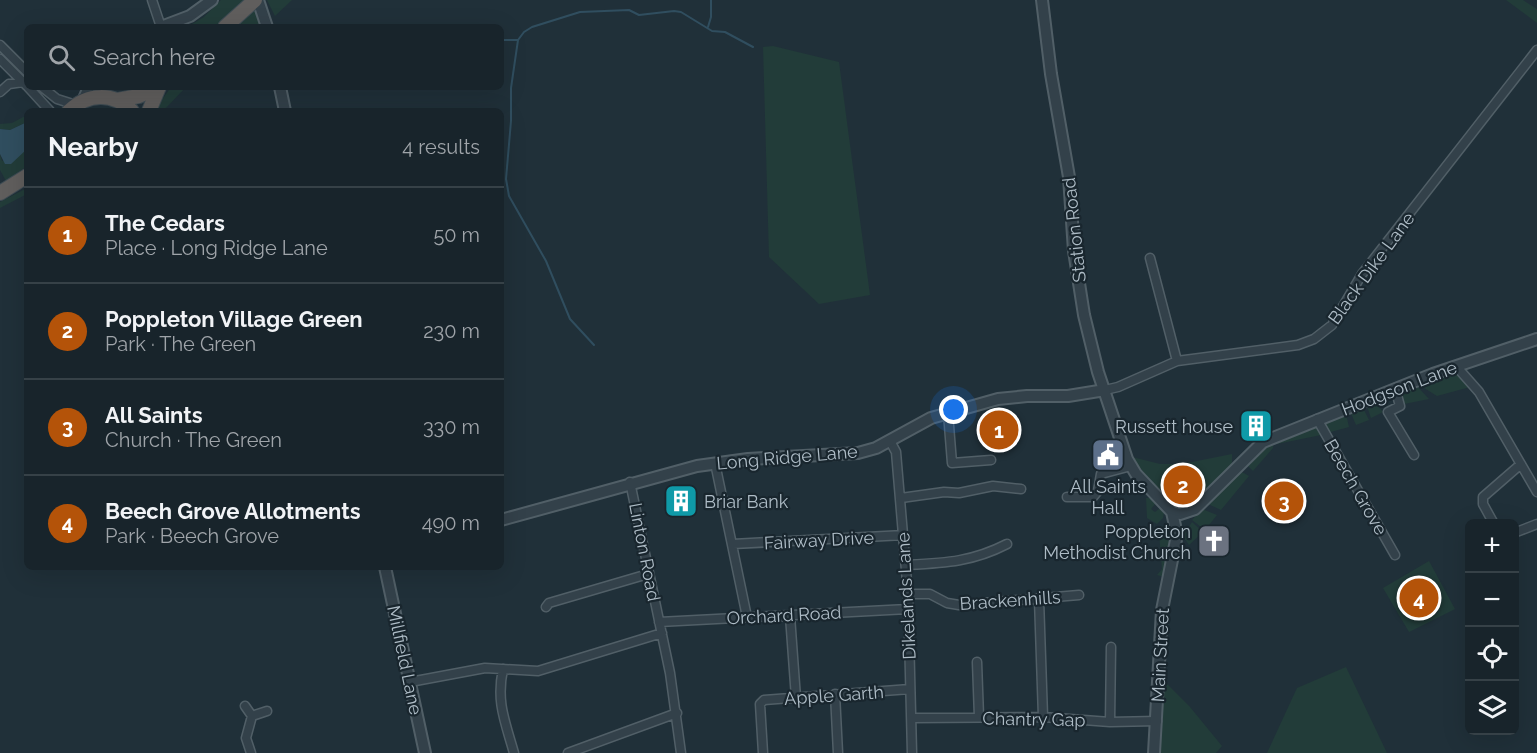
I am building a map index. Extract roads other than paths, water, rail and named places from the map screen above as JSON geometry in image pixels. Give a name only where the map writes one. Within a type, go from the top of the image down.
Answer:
[{"type":"highway","points":[[228,24],[256,0]]},
{"type":"highway","points":[[76,106],[110,95],[139,96],[152,90]]},
{"type":"highway","points":[[150,108],[157,90]]},
{"type":"highway","points":[[110,95],[128,108]]},
{"type":"highway","points":[[0,193],[24,180]]},
{"type":"street","points":[[153,0],[160,24]]},
{"type":"street","points":[[169,24],[190,16],[212,0]]},
{"type":"street","points":[[256,0],[266,24]]},
{"type":"street","name":"Station Road","points":[[1042,0],[1051,74],[1069,177],[1080,293],[1104,390],[1125,455],[1131,466],[1157,500],[1172,512]]},
{"type":"street","points":[[0,45],[24,69]]},
{"type":"street","name":"Black Dike Lane","points":[[1104,390],[1118,387],[1177,361],[1298,345],[1314,339],[1332,325],[1362,274],[1537,50]]},
{"type":"street","points":[[0,59],[24,83]]},
{"type":"street","points":[[0,92],[9,84],[24,85]]},
{"type":"street","points":[[31,90],[47,108]]},
{"type":"street","points":[[46,90],[57,99],[76,106],[87,90]]},
{"type":"street","points":[[281,90],[284,108]]},
{"type":"street","points":[[1150,258],[1177,361]]},
{"type":"street","name":"Hodgson Lane","points":[[1195,509],[1263,442],[1395,388],[1537,339]]},
{"type":"street","points":[[1456,366],[1479,392],[1537,492]]},
{"type":"street","points":[[1395,388],[1400,406],[1388,412],[1414,455]]},
{"type":"street","name":"Long Ridge Lane","points":[[504,519],[630,482],[715,463],[858,453],[890,441],[931,418],[1008,398],[1068,396],[1104,390]]},
{"type":"street","points":[[948,412],[952,463],[991,460]]},
{"type":"street","name":"Beech Grove","points":[[1317,419],[1395,555]]},
{"type":"street","name":"Dikelands Lane","points":[[890,441],[896,452],[904,535],[908,594],[912,753]]},
{"type":"street","points":[[715,463],[747,617]]},
{"type":"street","points":[[1491,519],[1483,504],[1483,497],[1521,464]]},
{"type":"street","points":[[1067,497],[1092,497],[1098,491],[1101,474],[1131,466]]},
{"type":"street","points":[[1528,477],[1537,471]]},
{"type":"street","name":"Linton Road","points":[[630,482],[662,633],[677,714],[681,753]]},
{"type":"street","points":[[901,498],[944,492],[959,493],[993,486],[1021,489]]},
{"type":"street","points":[[1177,535],[1172,512],[1180,514],[1195,509]]},
{"type":"street","points":[[1177,535],[1195,509]]},
{"type":"street","points":[[1519,531],[1537,524]]},
{"type":"street","name":"Fairway Drive","points":[[733,544],[904,535]]},
{"type":"street","name":"Main Street","points":[[1154,753],[1162,610],[1177,535]]},
{"type":"street","points":[[906,565],[957,562],[982,556],[1007,543]]},
{"type":"street","name":"Millfield Lane","points":[[385,570],[425,753]]},
{"type":"street","points":[[546,607],[549,603],[648,574]]},
{"type":"street","name":"Brackenhills","points":[[908,594],[930,594],[947,603],[959,605],[1079,595]]},
{"type":"street","points":[[1039,598],[1042,717]]},
{"type":"street","name":"Orchard Road","points":[[659,622],[908,609]]},
{"type":"street","points":[[790,616],[796,698]]},
{"type":"street","points":[[410,682],[477,669],[538,671],[662,633]]},
{"type":"street","points":[[1110,722],[1111,647]]},
{"type":"street","points":[[977,662],[979,717]]},
{"type":"street","points":[[503,669],[498,690],[514,753]]},
{"type":"street","name":"Apple Garth","points":[[763,753],[760,704],[764,700],[910,689]]},
{"type":"street","points":[[836,694],[838,753]]},
{"type":"street","points":[[245,706],[252,716]]},
{"type":"street","points":[[252,716],[267,711]]},
{"type":"street","points":[[568,753],[677,714]]},
{"type":"street","points":[[251,753],[246,738],[252,716]]},
{"type":"street","name":"Chantry Gap","points":[[912,718],[1042,717],[1110,722],[1157,721]]},
{"type":"water","points":[[24,123],[24,152],[11,164],[5,164],[0,154],[0,129],[10,130]]},
{"type":"waterway","points":[[708,27],[711,17],[711,0]]},
{"type":"waterway","points":[[504,40],[518,40],[532,27],[580,12],[629,10],[639,15],[674,11],[681,12],[712,31],[725,32],[753,47]]},
{"type":"waterway","points":[[518,40],[511,88],[511,121],[506,179],[509,196],[546,261],[570,319],[594,345]]},
{"type":"place","name":"Russett house","points":[[1256,426]]},
{"type":"place","name":"The Cedars","points":[[999,430]]},
{"type":"place","name":"All Saints Hall","points":[[1108,455]]},
{"type":"place","name":"Poppleton Village Green","points":[[1183,485]]},
{"type":"place","name":"Briar Bank","points":[[681,501]]},
{"type":"place","name":"All Saints","points":[[1284,501]]},
{"type":"place","name":"Poppleton Methodist Church","points":[[1214,541]]},
{"type":"place","name":"Beech Grove Allotments","points":[[1419,598]]}]
